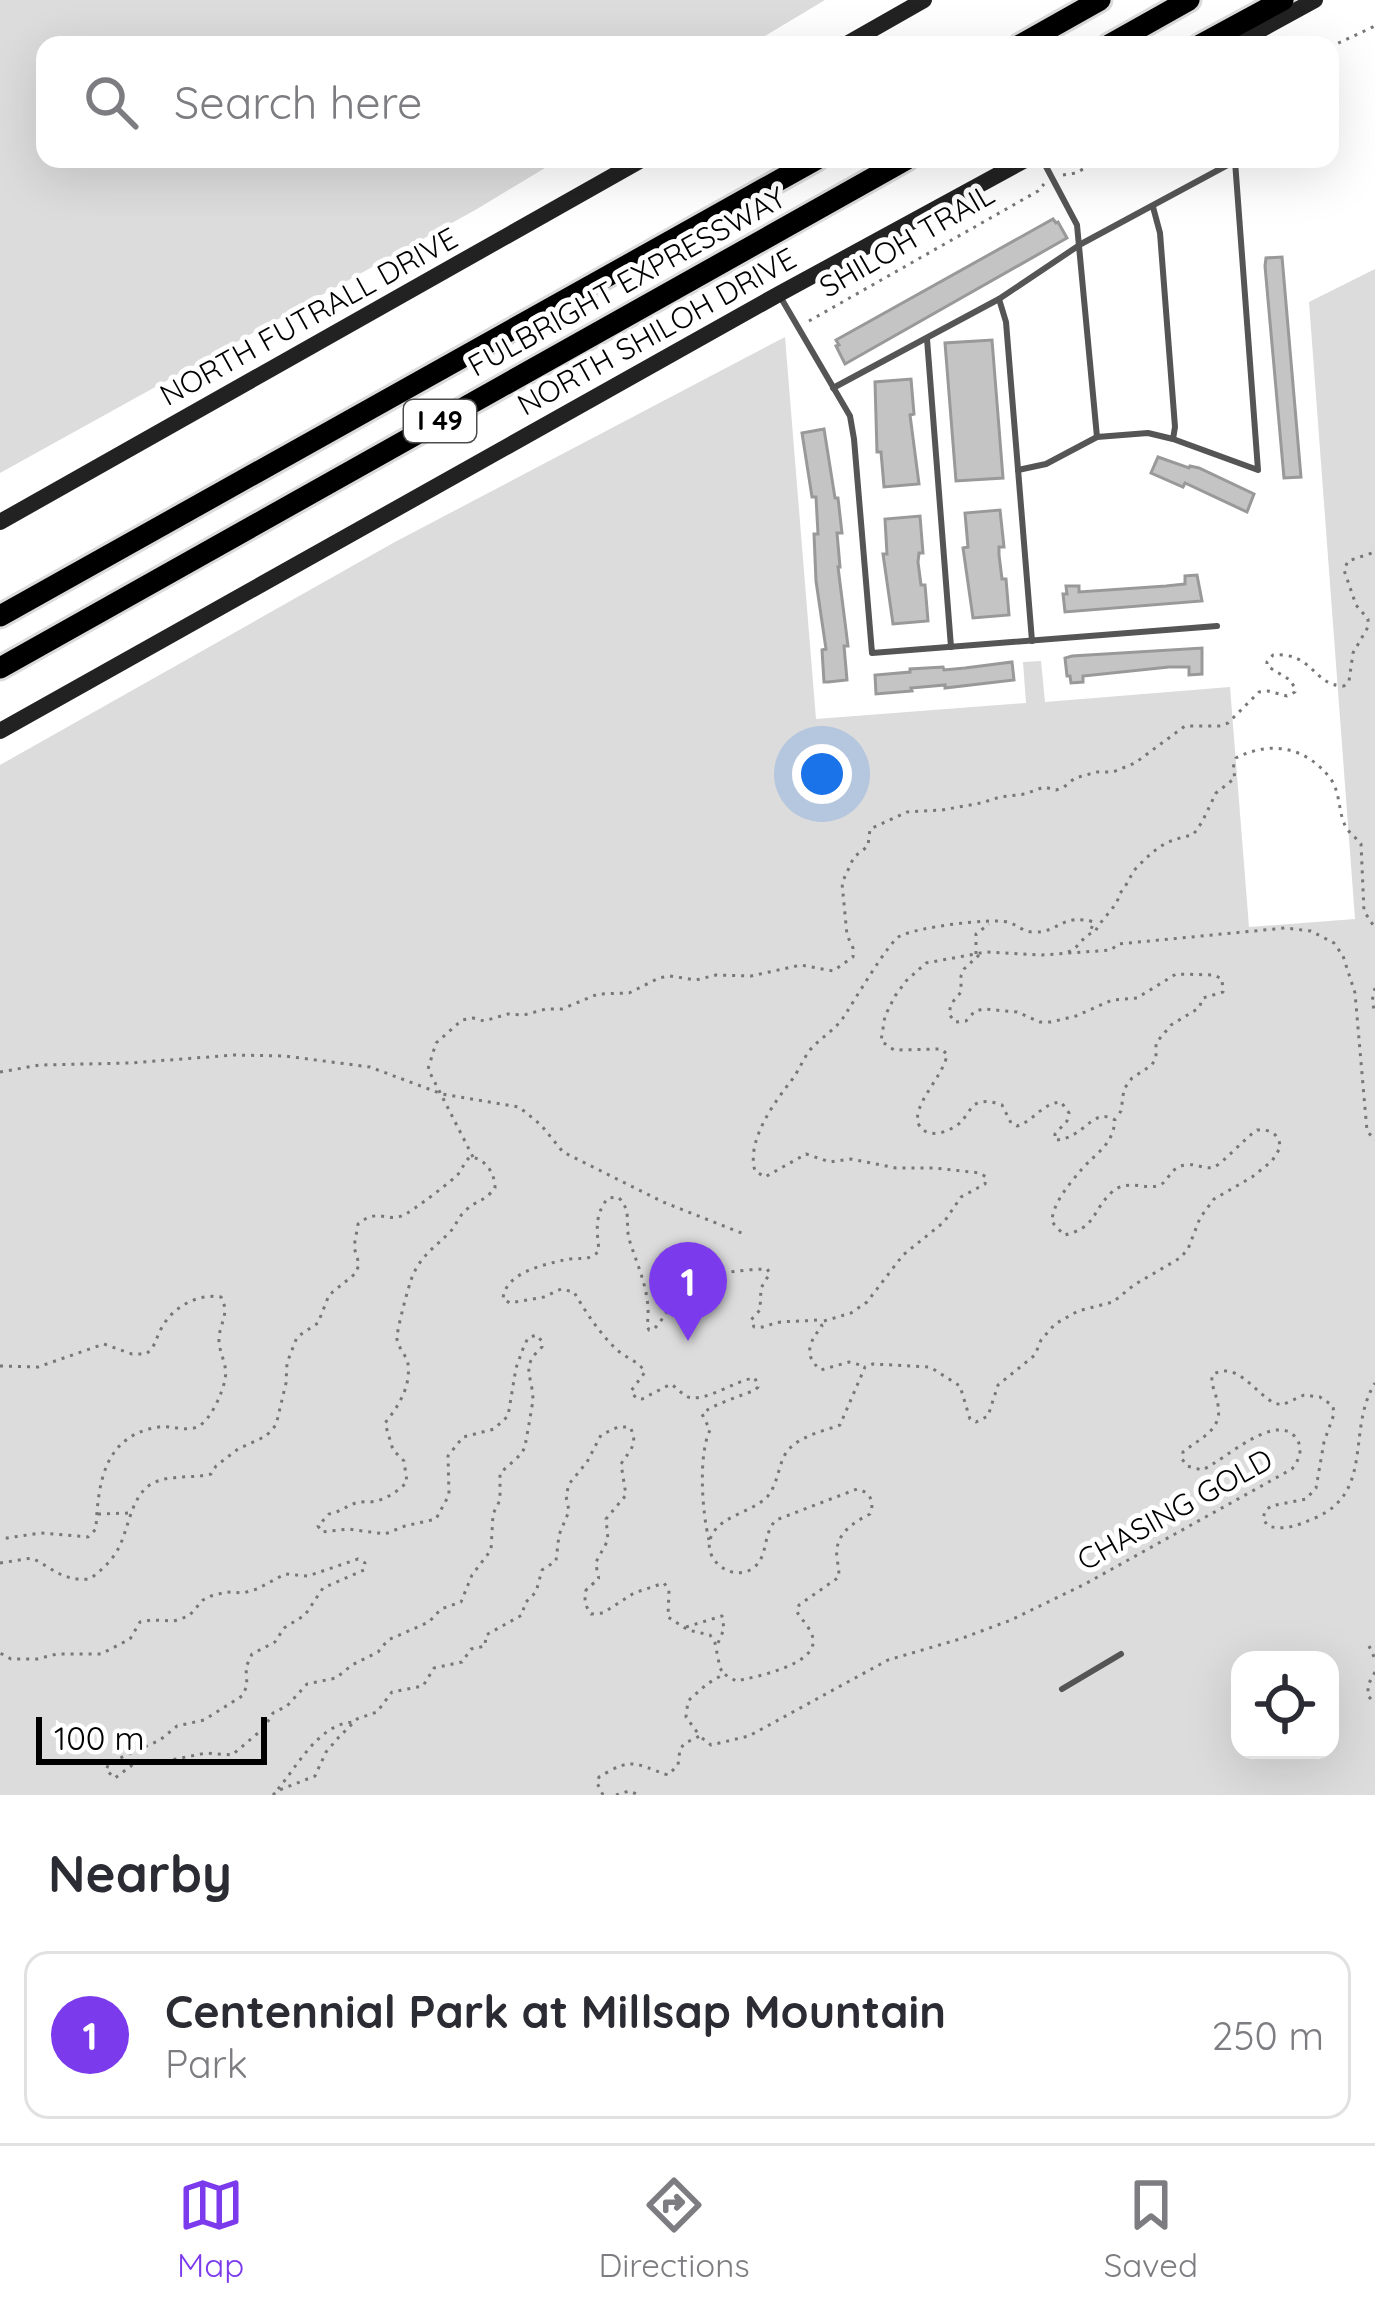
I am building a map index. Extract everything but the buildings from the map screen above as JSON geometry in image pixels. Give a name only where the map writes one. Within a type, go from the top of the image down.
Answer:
[{"type":"highway","points":[[1036,36],[1100,0]]},
{"type":"highway","points":[[1124,36],[1189,0]]},
{"type":"highway","points":[[1217,36],[1283,0]]},
{"type":"highway","name":"FULBRIGHT EXPRESSWAY","points":[[0,616],[801,168]]},
{"type":"highway","name":"FULBRIGHT EXPRESSWAY","points":[[0,668],[892,168]]},
{"type":"highway","points":[[880,175],[900,168]]},
{"type":"main road","points":[[861,36],[924,0]]},
{"type":"main road","points":[[1250,36],[1315,0]]},
{"type":"main road","name":"NORTH FUTRALL DRIVE","points":[[0,522],[627,168]]},
{"type":"main road","name":"NORTH SHILOH DRIVE","points":[[0,731],[1010,168]]},
{"type":"lane","points":[[1046,168],[1077,225],[1081,244],[1097,437]]},
{"type":"lane","points":[[833,388],[1223,168]]},
{"type":"lane","points":[[1018,470],[1046,464],[1097,437],[1148,434],[1258,470],[1236,168]]},
{"type":"lane","points":[[1153,207],[1160,233],[1173,439]]},
{"type":"lane","points":[[779,294],[850,416],[872,653],[1216,626]]},
{"type":"lane","points":[[999,298],[1006,322],[1032,642]]},
{"type":"lane","points":[[927,339],[951,647]]},
{"type":"lane","points":[[1062,1689],[1121,1654]]},
{"type":"path","points":[[1339,42],[1375,26]]},
{"type":"path","name":"SHILOH TRAIL","points":[[797,328],[1042,184],[1085,168]]},
{"type":"path","points":[[0,1652],[11,1659],[101,1654],[130,1639],[140,1622],[166,1623],[189,1616],[211,1596],[257,1589],[286,1574],[308,1576],[347,1560],[358,1558],[365,1563],[364,1570],[322,1588],[305,1615],[284,1628],[275,1642],[252,1654],[242,1696],[204,1720],[177,1726],[160,1740],[109,1763],[106,1770],[115,1778],[135,1763],[232,1754],[307,1684],[341,1676],[388,1640],[460,1602],[491,1550],[500,1474],[524,1451],[533,1399],[529,1359],[542,1347],[536,1335],[528,1338],[516,1368],[508,1416],[499,1426],[463,1437],[448,1456],[448,1495],[436,1520],[385,1534],[348,1529],[322,1532],[317,1526],[328,1514],[382,1499],[407,1482],[404,1461],[393,1450],[385,1423],[406,1390],[408,1365],[396,1333],[411,1279],[424,1256],[463,1212],[495,1188],[490,1168],[474,1157],[427,1065],[436,1042],[462,1020],[562,1010],[598,994],[628,993],[658,978],[751,976],[801,965],[833,971],[854,957],[842,883],[854,856],[868,846],[870,829],[907,812],[942,811],[1044,787],[1064,788],[1075,778],[1136,763],[1185,726],[1228,724],[1259,692],[1287,696],[1294,692],[1290,680],[1268,666],[1273,655],[1305,661],[1336,687],[1348,684],[1353,653],[1368,619],[1356,605],[1343,570],[1348,561],[1375,552]]},
{"type":"path","points":[[1089,934],[1116,905],[1137,867],[1171,839],[1193,835],[1216,794],[1235,778],[1236,758],[1284,747],[1299,753],[1333,781],[1345,826],[1361,844],[1364,906],[1375,928]]},
{"type":"path","points":[[684,1628],[722,1616],[724,1629],[715,1652],[724,1674],[736,1682],[788,1667],[814,1641],[797,1612],[799,1605],[839,1577],[836,1552],[840,1536],[870,1514],[872,1500],[857,1490],[776,1520],[768,1527],[760,1562],[749,1572],[734,1573],[716,1563],[709,1550],[702,1496],[704,1447],[710,1430],[702,1414],[755,1390],[754,1378],[696,1398],[685,1396],[671,1384],[636,1398],[631,1391],[646,1372],[642,1364],[619,1352],[605,1337],[581,1307],[577,1294],[561,1289],[510,1303],[503,1299],[505,1287],[535,1269],[569,1258],[594,1257],[599,1251],[600,1209],[614,1196],[628,1212],[628,1234],[648,1300],[649,1330],[665,1318],[678,1297],[700,1281],[736,1271],[767,1269],[770,1273],[761,1288],[760,1310],[751,1320],[754,1328],[820,1322],[851,1313],[868,1301],[899,1259],[944,1222],[961,1197],[985,1184],[986,1177],[851,1159],[830,1162],[806,1154],[765,1177],[754,1171],[752,1157],[770,1108],[808,1052],[839,1024],[897,936],[972,922],[1007,922],[1038,932],[1070,919],[1091,920],[1095,925],[1089,934],[1078,948],[1066,952]]},
{"type":"path","points":[[978,954],[976,934],[991,923]]},
{"type":"path","points":[[820,1322],[809,1354],[821,1370],[849,1362],[930,1367],[960,1386],[970,1419],[982,1420],[988,1416],[998,1385],[1034,1355],[1055,1324],[1078,1311],[1113,1302],[1180,1258],[1214,1199],[1259,1171],[1280,1148],[1270,1130],[1257,1130],[1212,1168],[1184,1165],[1176,1167],[1163,1184],[1114,1190],[1086,1226],[1064,1235],[1052,1222],[1052,1211],[1081,1170],[1106,1147],[1114,1120],[1098,1116],[1081,1132],[1060,1141],[1055,1134],[1069,1113],[1060,1102],[1052,1102],[1017,1126],[1002,1106],[988,1101],[973,1106],[952,1129],[924,1131],[919,1111],[944,1070],[947,1054],[941,1049],[887,1048],[881,1041],[885,1016],[900,988],[926,964],[1001,952],[1042,955],[1112,950],[1118,944],[1250,930],[1294,928],[1318,933],[1340,948],[1355,993],[1367,1130],[1375,1140]]},
{"type":"path","points":[[978,954],[966,964],[961,992],[949,1009],[955,1022],[984,1009],[1055,1022],[1112,1000],[1137,998],[1176,974],[1214,975],[1222,980],[1222,992],[1203,998],[1198,1008],[1166,1030],[1156,1043],[1152,1065],[1126,1084],[1114,1120]]},
{"type":"path","points":[[1375,988],[1375,1013]]},
{"type":"path","points":[[0,1072],[40,1065],[234,1055],[370,1067],[442,1094],[519,1107],[562,1151],[664,1202],[744,1234]]},
{"type":"path","points":[[0,1563],[32,1558],[50,1571],[90,1579],[117,1551],[131,1513],[152,1484],[175,1476],[206,1476],[242,1446],[270,1433],[276,1425],[287,1363],[297,1337],[318,1323],[329,1295],[356,1273],[358,1224],[366,1216],[406,1215],[474,1157]]},
{"type":"path","points":[[0,1366],[38,1367],[104,1344],[146,1354],[171,1315],[190,1300],[212,1295],[226,1303],[219,1340],[225,1379],[209,1416],[196,1428],[160,1426],[122,1441],[105,1468],[96,1528],[88,1537],[41,1534],[0,1539]]},
{"type":"path","points":[[710,1541],[718,1528],[769,1495],[787,1450],[809,1435],[840,1425],[865,1366]]},
{"type":"path","name":"CHASING GOLD","points":[[700,1736],[711,1745],[748,1736],[888,1660],[1011,1620],[1292,1469],[1300,1454],[1296,1438],[1272,1429],[1210,1467],[1187,1466],[1184,1452],[1213,1430],[1218,1420],[1218,1402],[1210,1383],[1220,1369],[1236,1373],[1274,1403],[1282,1405],[1312,1395],[1333,1406],[1316,1488],[1306,1499],[1271,1506],[1263,1519],[1268,1526],[1284,1529],[1321,1516],[1350,1490],[1366,1402],[1375,1383]]},
{"type":"path","points":[[275,1793],[326,1730],[377,1712],[392,1692],[423,1686],[434,1668],[462,1663],[472,1649],[485,1646],[490,1630],[521,1616],[536,1592],[542,1570],[556,1561],[569,1510],[569,1484],[598,1438],[618,1427],[630,1427],[634,1436],[632,1451],[621,1464],[626,1495],[606,1519],[608,1540],[596,1562],[600,1578],[586,1590],[586,1605],[591,1614],[600,1615],[634,1593],[664,1583],[670,1590],[668,1617],[684,1628],[710,1635],[716,1646]]},
{"type":"path","points":[[96,1514],[131,1513]]},
{"type":"path","points":[[1369,1646],[1375,1659]]},
{"type":"path","points":[[1375,1672],[1367,1690],[1375,1702]]},
{"type":"path","points":[[603,1795],[597,1783],[604,1773],[633,1762],[668,1774],[678,1765],[680,1749],[700,1736],[686,1717],[688,1701],[724,1674]]},
{"type":"path","points":[[275,1793],[315,1776],[326,1751],[355,1721]]},
{"type":"path","points":[[616,1795],[629,1791],[639,1795]]},
{"type":"shaded area","points":[[0,0],[825,0],[765,36],[36,36],[36,168],[545,168],[0,473]]},
{"type":"shaded area","points":[[1375,269],[1375,1795],[0,1795],[0,765],[393,543],[785,337],[816,719],[1026,703],[1023,662],[1041,661],[1045,702],[1230,687],[1249,927],[1355,919],[1309,302]]},
{"type":"place","name":"Centennial Park at Millsap Mountain","points":[[688,1341]]}]
